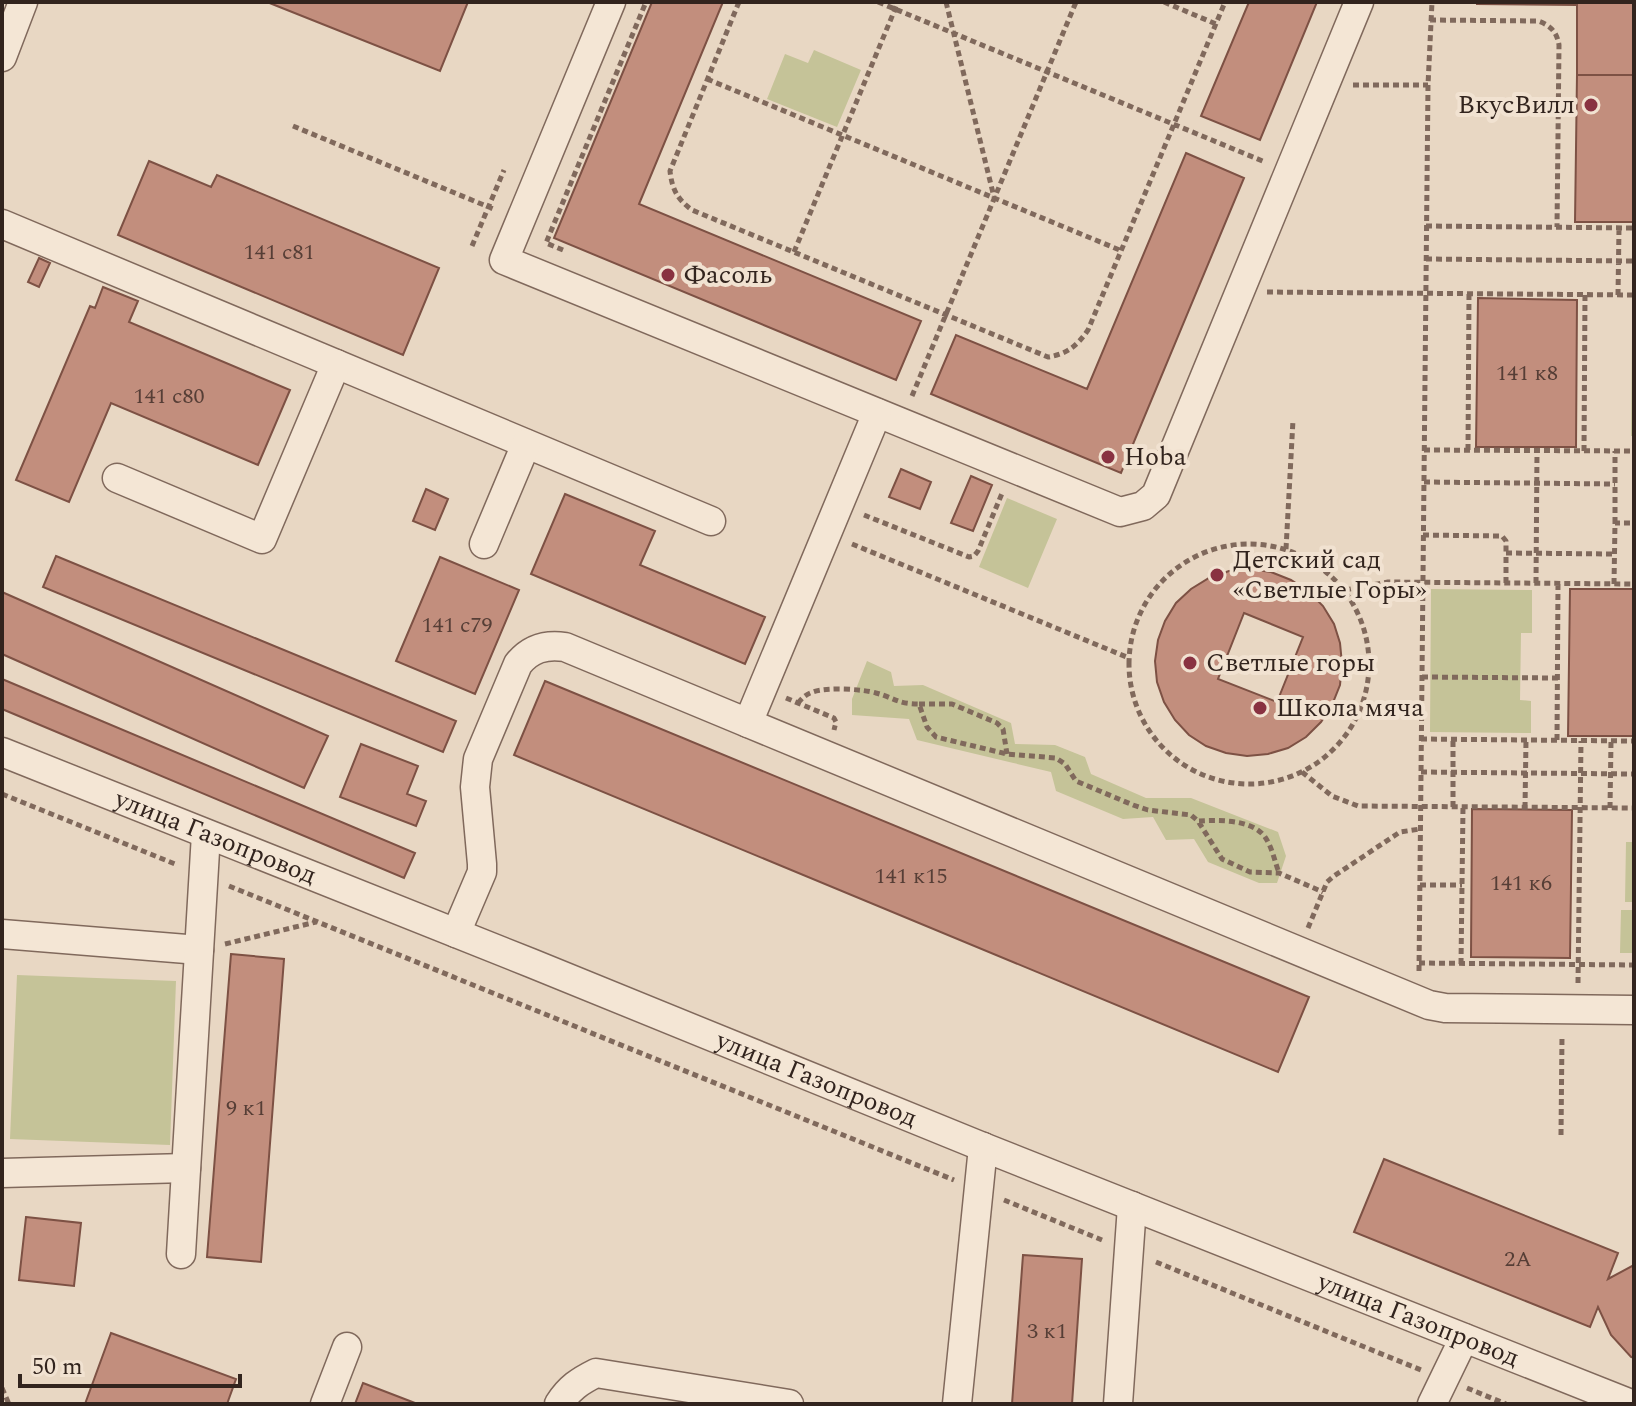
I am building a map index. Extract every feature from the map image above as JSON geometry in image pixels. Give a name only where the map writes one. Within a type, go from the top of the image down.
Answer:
[{"type":"street","points":[[2,57],[23,2]]},
{"type":"street","points":[[611,2],[504,260],[1120,512],[1135,509],[1156,495],[1359,2]]},
{"type":"street","points":[[2,224],[711,521]]},
{"type":"street","points":[[117,478],[262,539],[336,364]]},
{"type":"street","points":[[748,723],[877,413]]},
{"type":"street","points":[[484,544],[526,444]]},
{"type":"street","points":[[456,933],[482,872],[475,787],[478,759],[518,664],[529,653],[546,646],[565,647],[1429,1005],[1445,1008],[1634,1010]]},
{"type":"street","name":"улица Газопровод","points":[[2,752],[1631,1404]]},
{"type":"street","points":[[181,1254],[206,834]]},
{"type":"street","points":[[2,934],[199,950]]},
{"type":"street","points":[[957,1404],[983,1147]]},
{"type":"street","points":[[2,1173],[186,1168]]},
{"type":"street","points":[[1118,1404],[1132,1206]]},
{"type":"street","points":[[1438,1391],[1464,1338]]},
{"type":"street","points":[[325,1404],[347,1347]]},
{"type":"street","points":[[559,1404],[577,1382],[596,1373],[789,1404]]},
{"type":"path","points":[[575,255],[546,243],[646,2]]},
{"type":"path","points":[[739,2],[670,171],[671,183],[681,202],[692,210],[1048,357],[1064,353],[1080,342],[1088,330],[1225,2]]},
{"type":"path","points":[[878,2],[1253,157]]},
{"type":"path","points":[[794,252],[898,2]]},
{"type":"path","points":[[946,2],[994,198]]},
{"type":"path","points":[[915,388],[1076,2]]},
{"type":"path","points":[[1164,2],[1216,24]]},
{"type":"path","points":[[1419,1000],[1426,226],[1432,2]]},
{"type":"path","points":[[1430,20],[1538,21],[1554,32],[1559,45],[1557,227]]},
{"type":"path","points":[[707,79],[1122,251]]},
{"type":"path","points":[[1325,85],[1428,85]]},
{"type":"path","points":[[293,126],[489,207],[501,213],[504,226],[516,231]]},
{"type":"path","points":[[472,246],[504,170]]},
{"type":"path","points":[[1426,226],[1634,228]]},
{"type":"path","points":[[1618,295],[1619,228]]},
{"type":"path","points":[[1426,259],[1634,261]]},
{"type":"path","points":[[1240,292],[1634,295]]},
{"type":"path","points":[[1468,450],[1469,294]]},
{"type":"path","points":[[1584,451],[1585,295]]},
{"type":"path","points":[[913,395],[926,400]]},
{"type":"path","points":[[1286,549],[1293,420]]},
{"type":"path","points":[[1424,450],[1634,451]]},
{"type":"path","points":[[1536,583],[1537,451]]},
{"type":"path","points":[[1614,584],[1615,451]]},
{"type":"path","points":[[863,514],[971,557],[978,551],[1012,468]]},
{"type":"path","points":[[1424,482],[1615,484]]},
{"type":"path","points":[[1615,523],[1634,523]]},
{"type":"path","points":[[1423,535],[1502,536],[1506,541],[1506,583]]},
{"type":"path","points":[[1237,545],[1286,549],[1318,565],[1345,590],[1362,622],[1370,656],[1367,692],[1354,725],[1332,752],[1302,772],[1268,783],[1233,784],[1199,774],[1169,754],[1146,726],[1132,694],[1129,658],[1136,623],[1154,591],[1180,566],[1213,549],[1237,545]]},
{"type":"path","points":[[858,546],[1129,658]]},
{"type":"path","points":[[1506,553],[1614,554]]},
{"type":"path","points":[[1345,590],[1388,582],[1634,584]]},
{"type":"path","points":[[1557,740],[1558,583]]},
{"type":"path","points":[[1422,677],[1558,678]]},
{"type":"path","points":[[798,703],[813,692],[830,690],[868,691],[899,703],[952,704],[997,723],[1003,729],[1007,754]]},
{"type":"path","points":[[919,704],[930,732],[936,737],[1007,754],[1056,758],[1065,764],[1076,781],[1141,808],[1185,813],[1198,821],[1227,863],[1255,873],[1279,873],[1323,892]]},
{"type":"path","points":[[1421,739],[1634,741]]},
{"type":"path","points":[[1453,740],[1453,807]]},
{"type":"path","points":[[1525,808],[1526,740]]},
{"type":"path","points":[[1561,1135],[1564,993],[1577,987],[1579,965],[1581,741]]},
{"type":"path","points":[[1610,808],[1611,741]]},
{"type":"path","points":[[1302,772],[1332,796],[1352,804],[1634,808]]},
{"type":"path","points":[[1421,772],[1634,774]]},
{"type":"path","points":[[2,794],[1128,1251],[1438,1391],[1506,1404]]},
{"type":"path","points":[[1461,964],[1463,807]]},
{"type":"path","points":[[1198,821],[1231,820],[1256,830],[1267,840],[1279,873]]},
{"type":"path","points":[[1299,950],[1327,882],[1395,835],[1404,830],[1420,829]]},
{"type":"path","points":[[1420,885],[1462,885]]},
{"type":"path","points":[[199,950],[317,922]]},
{"type":"path","points":[[1419,963],[1634,965]]},
{"type":"path","points":[[2,1388],[9,1404]]},
{"type":"shaded area","points":[[814,50],[861,70],[837,127],[767,99],[785,54],[808,63]]},
{"type":"shaded area","points":[[1634,334],[1634,436],[1631,436]]},
{"type":"shaded area","points":[[1007,498],[1057,519],[1028,588],[979,567]]},
{"type":"shaded area","points":[[1431,589],[1532,590],[1532,633],[1521,633],[1520,700],[1531,701],[1531,733],[1430,732]]},
{"type":"shaded area","points":[[867,661],[891,672],[894,686],[923,685],[1011,723],[1015,744],[1055,745],[1085,757],[1091,774],[1146,798],[1191,798],[1278,832],[1286,856],[1277,883],[1259,883],[1208,862],[1194,839],[1166,840],[1153,817],[1123,819],[1056,791],[1051,772],[917,740],[909,719],[852,715],[852,699]]},
{"type":"shaded area","points":[[1626,842],[1634,842],[1634,902],[1625,902]]},
{"type":"shaded area","points":[[1621,910],[1634,910],[1634,953],[1620,953]]},
{"type":"shaded area","points":[[17,975],[176,981],[170,1145],[10,1139]]},
{"type":"building","points":[[267,2],[468,2],[440,71]]},
{"type":"building","points":[[652,2],[723,2],[639,204],[921,321],[896,380],[554,238]]},
{"type":"building","points":[[1249,2],[1317,2],[1260,140],[1201,116]]},
{"type":"building","points":[[1477,2],[1634,2],[1634,75],[1577,75],[1577,5]]},
{"type":"building","points":[[1577,75],[1634,75],[1634,222],[1575,222]]},
{"type":"building","points":[[1186,153],[1244,178],[1121,473],[931,394],[956,335],[1087,389]]},
{"type":"building","points":[[149,161],[211,187],[217,175],[439,268],[403,355],[118,235]]},
{"type":"building","points":[[39,258],[50,263],[39,287],[28,282]]},
{"type":"building","points":[[103,287],[138,301],[129,322],[290,390],[258,465],[111,403],[69,502],[16,480],[90,306],[95,308]]},
{"type":"building","points":[[1478,298],[1577,300],[1576,447],[1476,447]]},
{"type":"building","points":[[901,469],[931,482],[920,509],[889,497]]},
{"type":"building","points":[[971,476],[992,485],[973,531],[951,523]]},
{"type":"building","points":[[426,489],[448,499],[435,530],[413,521]]},
{"type":"building","points":[[565,494],[655,531],[640,565],[765,617],[745,664],[531,574]]},
{"type":"building","points":[[56,556],[456,721],[443,752],[43,587]]},
{"type":"building","points":[[440,557],[519,590],[475,694],[396,661]]},
{"type":"building","name":"Светлые горы","points":[[1250,569],[1271,572],[1308,591],[1323,606],[1334,624],[1340,643],[1340,685],[1321,722],[1306,737],[1288,748],[1268,754],[1247,756],[1226,753],[1206,746],[1189,735],[1164,702],[1157,682],[1155,661],[1158,640],[1176,603],[1209,578],[1229,571]],"holes":[[[1244,613],[1303,637],[1277,702],[1218,679]]]},
{"type":"building","points":[[1570,589],[1634,589],[1634,736],[1568,736]]},
{"type":"building","points":[[2,592],[328,736],[304,788],[2,654]]},
{"type":"building","points":[[2,679],[415,853],[404,878],[2,709]]},
{"type":"building","points":[[545,681],[1309,997],[1278,1072],[514,755]]},
{"type":"building","points":[[361,744],[418,766],[407,794],[426,801],[416,826],[340,797]]},
{"type":"building","points":[[1472,809],[1572,810],[1570,958],[1471,957]]},
{"type":"building","points":[[231,954],[284,959],[261,1262],[207,1257]]},
{"type":"building","points":[[1384,1159],[1618,1253],[1608,1279],[1634,1265],[1634,1358],[1611,1335],[1598,1307],[1590,1327],[1354,1232]]},
{"type":"building","points":[[26,1217],[81,1223],[74,1286],[19,1280]]},
{"type":"building","points":[[1023,1255],[1082,1259],[1072,1404],[1012,1404]]},
{"type":"building","points":[[111,1333],[236,1379],[227,1404],[85,1404]]},
{"type":"building","points":[[363,1383],[415,1403],[355,1404]]},
{"type":"place","name":"ВкусВилл","points":[[1591,105]]},
{"type":"place","name":"Фасоль","points":[[668,275]]},
{"type":"place","name":"Hoba","points":[[1108,457]]},
{"type":"place","name":"Детский сад «Светлые Горы»","points":[[1217,575]]},
{"type":"place","name":"Светлые горы","points":[[1190,663]]},
{"type":"place","name":"Школа мяча","points":[[1260,708]]}]
